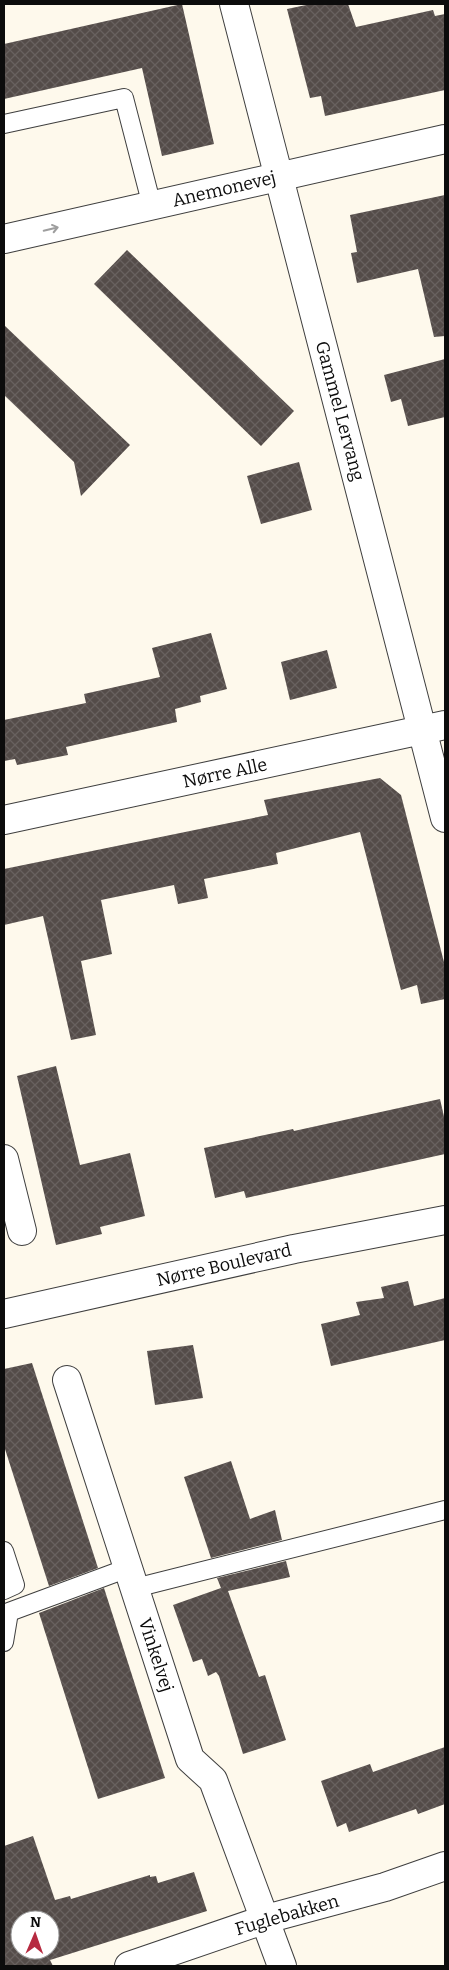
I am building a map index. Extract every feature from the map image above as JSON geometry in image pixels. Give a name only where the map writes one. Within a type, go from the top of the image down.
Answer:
[{"type":"street","name":"Gammel Lervang","points":[[234,4],[279,177],[434,728],[445,818]]},
{"type":"street","name":"Anemonevej","points":[[4,239],[445,140]]},
{"type":"street","name":"Nørre Alle","points":[[4,820],[434,728]]},
{"type":"street","points":[[4,1159],[22,1230]]},
{"type":"street","name":"Nørre Boulevard","points":[[4,1314],[294,1250],[445,1220]]},
{"type":"street","name":"Vinkelvej","points":[[67,1380],[190,1759],[213,1780],[282,1966]]},
{"type":"street","name":"Fuglebakken","points":[[129,1966],[266,1919],[385,1887],[445,1866]]},
{"type":"lane","points":[[4,124],[124,98],[152,206]]},
{"type":"lane","points":[[4,1642],[9,1612],[131,1578],[445,1510]]},
{"type":"lane","points":[[4,1551],[15,1586],[4,1590]]},
{"type":"building","points":[[182,4],[214,144],[162,156],[142,68],[4,99],[4,44]]},
{"type":"building","points":[[311,4],[348,4],[356,27],[433,10],[435,16],[445,14],[445,90],[325,116],[321,96],[310,98],[287,9]]},
{"type":"building","points":[[445,195],[445,336],[434,337],[418,269],[357,283],[351,253],[357,252],[350,215]]},
{"type":"building","points":[[127,250],[294,411],[261,446],[94,284]]},
{"type":"building","points":[[4,325],[130,445],[81,496],[74,462],[4,395]]},
{"type":"building","points":[[445,359],[445,417],[408,426],[401,399],[391,402],[384,375]]},
{"type":"building","points":[[299,462],[312,510],[261,524],[247,476]]},
{"type":"building","points":[[211,633],[227,689],[200,696],[201,702],[175,709],[177,722],[66,747],[68,755],[17,765],[15,759],[4,761],[4,720],[86,703],[84,694],[160,677],[152,648]]},
{"type":"building","points":[[327,650],[337,688],[290,700],[281,662]]},
{"type":"building","points":[[380,778],[401,795],[445,966],[445,999],[421,1004],[417,985],[401,990],[360,832],[276,853],[278,864],[204,879],[208,898],[178,904],[174,885],[101,900],[112,954],[81,961],[96,1035],[71,1040],[43,916],[4,925],[4,869],[268,815],[264,800]]},
{"type":"building","points":[[56,1066],[80,1165],[130,1153],[145,1216],[100,1227],[102,1234],[56,1245],[17,1076]]},
{"type":"building","points":[[440,1099],[445,1121],[445,1154],[246,1198],[244,1191],[215,1198],[204,1148],[293,1129],[294,1131]]},
{"type":"building","points":[[408,1281],[414,1306],[445,1298],[445,1340],[331,1366],[321,1324],[360,1315],[356,1302],[384,1298],[381,1287]]},
{"type":"building","points":[[193,1345],[203,1398],[155,1405],[147,1351]]},
{"type":"building","points":[[32,1363],[98,1568],[49,1586],[4,1446],[4,1369]]},
{"type":"building","points":[[231,1461],[250,1519],[275,1510],[282,1540],[211,1558],[184,1477]]},
{"type":"building","points":[[286,1561],[290,1577],[228,1591],[259,1677],[265,1675],[286,1740],[243,1754],[219,1676],[216,1672],[208,1676],[202,1659],[193,1662],[173,1605],[221,1588],[217,1578]]},
{"type":"building","points":[[104,1588],[165,1778],[98,1799],[39,1613]]},
{"type":"building","points":[[445,1747],[445,1804],[418,1814],[416,1809],[349,1832],[346,1823],[337,1827],[321,1781],[370,1764],[373,1772]]},
{"type":"building","points":[[33,1836],[55,1900],[70,1896],[71,1899],[150,1875],[150,1877],[156,1876],[158,1883],[194,1872],[207,1911],[60,1957],[60,1910],[10,1910],[10,1960],[50,1960],[53,1966],[4,1966],[4,1846]]}]
